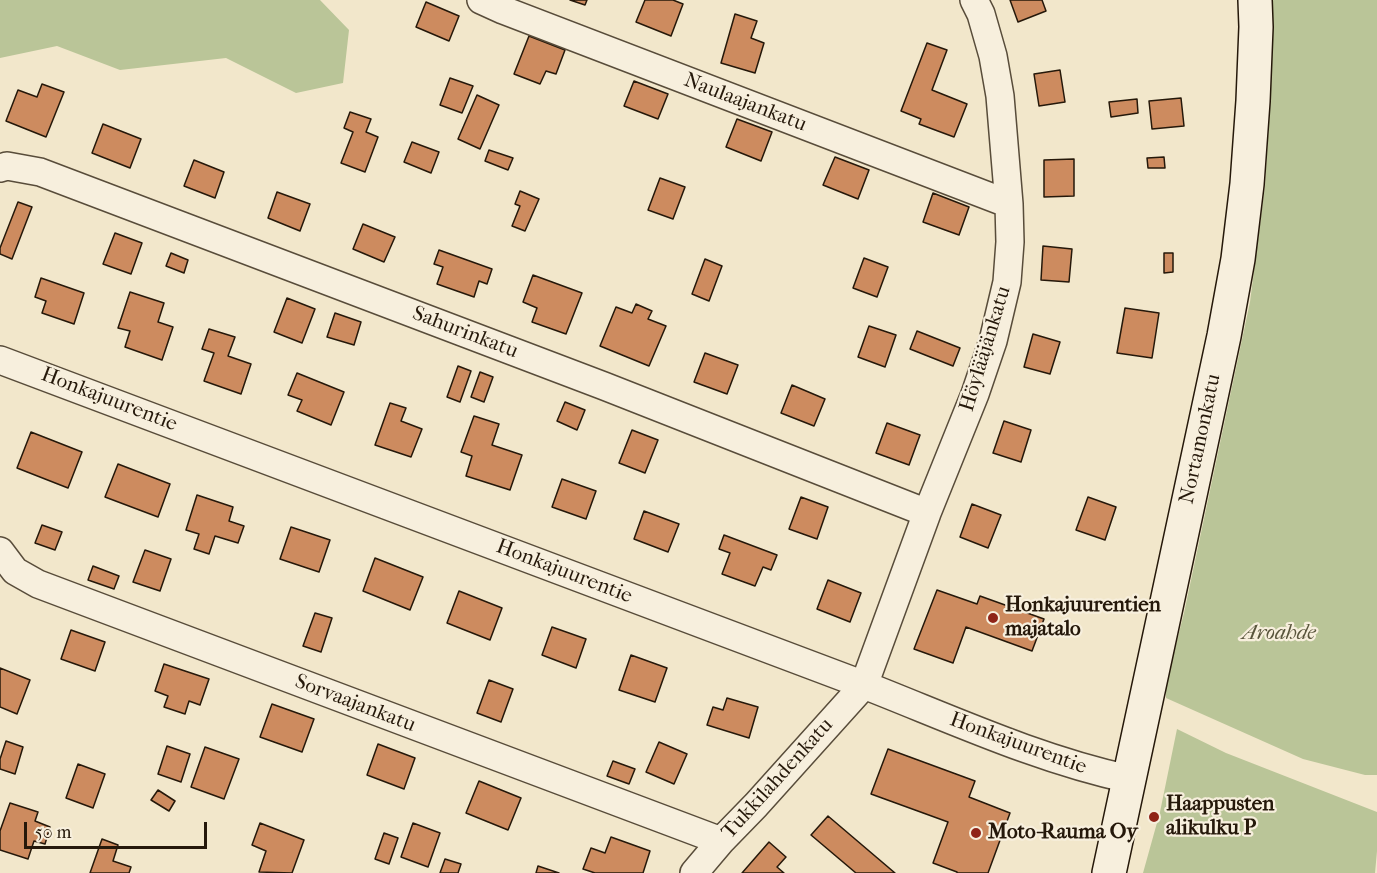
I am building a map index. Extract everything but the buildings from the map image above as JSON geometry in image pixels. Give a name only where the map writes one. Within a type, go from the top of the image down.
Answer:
[{"type":"main road","name":"Nortamonkatu","points":[[1109,873],[1224,336],[1238,259],[1247,184],[1253,101],[1255,0]]},
{"type":"street","name":"Naulaajankatu","points":[[481,0],[1009,204]]},
{"type":"street","name":"Höylääjänkatu","points":[[864,685],[927,513],[975,394],[993,341],[1007,282],[1010,242],[1009,204],[1000,96],[993,56],[981,14],[974,0]]},
{"type":"street","name":"Sahurinkatu","points":[[0,168],[7,166],[40,172],[604,386],[927,513]]},
{"type":"street","name":"Honkajuurentie","points":[[0,360],[864,685],[1004,741],[1096,772],[1129,779]]},
{"type":"street","name":"Sorvaajankatu","points":[[0,551],[15,571],[38,584],[721,841]]},
{"type":"street","name":"Tukkilahdenkatu","points":[[694,873],[864,685]]},
{"type":"green space","points":[[0,0],[320,0],[349,30],[343,83],[296,93],[226,58],[120,70],[57,46],[0,58]]},
{"type":"green space","name":"Aroahde","points":[[1272,0],[1377,0],[1377,775],[1365,775],[1303,759],[1166,698],[1166,684],[1184,613],[1250,302],[1265,186],[1271,90]]},
{"type":"green space","points":[[1177,729],[1226,753],[1377,812],[1375,873],[1143,873],[1160,812]]},
{"type":"place","name":"Honkajuurentien majatalo","points":[[993,618]]},
{"type":"place","name":"Haappusten alikulku P","points":[[1154,817]]},
{"type":"place","name":"Moto-Rauma Oy","points":[[976,833]]}]
